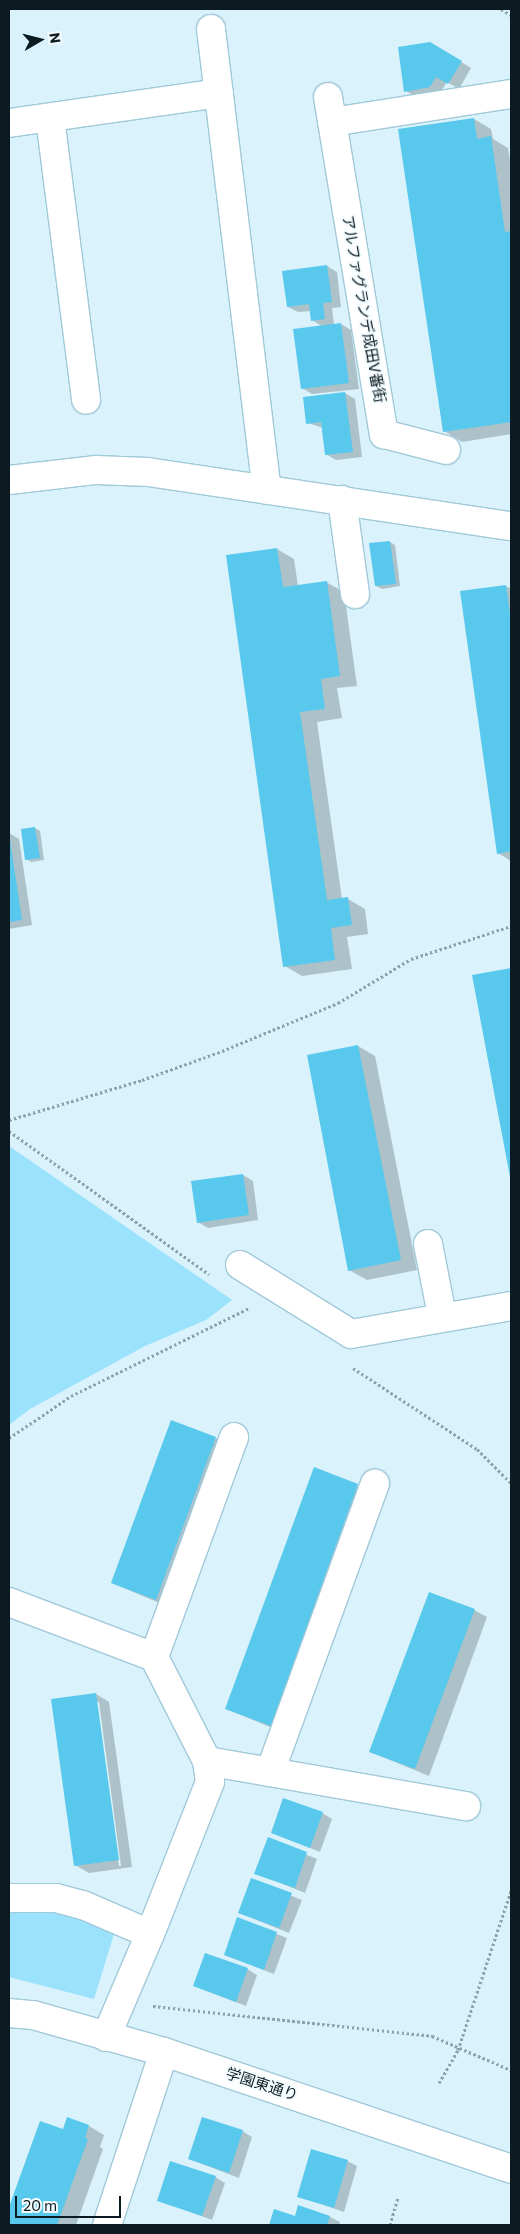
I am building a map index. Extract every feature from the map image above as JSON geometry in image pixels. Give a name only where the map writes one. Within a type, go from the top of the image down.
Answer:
[{"type":"street","points":[[211,29],[267,490]]},
{"type":"street","points":[[9,123],[219,93]]},
{"type":"street","name":"アルファグランデ成田V番街","points":[[446,450],[384,434],[330,109],[511,94]]},
{"type":"street","points":[[50,118],[86,400]]},
{"type":"street","points":[[9,480],[96,470],[148,472],[511,526]]},
{"type":"street","points":[[342,500],[355,594]]},
{"type":"street","points":[[428,1244],[440,1306]]},
{"type":"street","points":[[240,1265],[351,1334],[511,1306]]},
{"type":"street","points":[[154,1656],[234,1437]]},
{"type":"street","points":[[270,1772],[375,1484]]},
{"type":"street","points":[[9,1602],[154,1656],[207,1761],[210,1782],[150,1934],[106,2037]]},
{"type":"street","points":[[207,1761],[466,1806]]},
{"type":"street","points":[[9,1898],[56,1898],[83,1905],[150,1934]]},
{"type":"street","name":"学園東通り","points":[[9,2013],[33,2015],[164,2052],[511,2169]]},
{"type":"street","points":[[107,2225],[164,2052]]},
{"type":"path","points":[[501,9],[511,15]]},
{"type":"path","points":[[9,1120],[142,1080],[222,1051],[338,1002],[411,959],[511,926]]},
{"type":"path","points":[[9,1131],[216,1279]]},
{"type":"path","points":[[9,1438],[70,1396],[254,1305],[246,1300]]},
{"type":"path","points":[[344,1362],[477,1449],[511,1483]]},
{"type":"path","points":[[439,2083],[458,2050],[511,1891]]},
{"type":"path","points":[[148,2005],[432,2036],[458,2050],[511,2070]]},
{"type":"path","points":[[390,2225],[398,2197]]},
{"type":"shaded area","points":[[9,1146],[232,1300],[206,1320],[145,1346],[30,1409],[9,1425]]},
{"type":"shaded area","points":[[69,1910],[114,1934],[94,1999],[9,1977],[9,1912]]},
{"type":"building","points":[[430,42],[462,61],[448,84],[436,77],[430,87],[404,92],[398,47]]},
{"type":"building","points":[[474,118],[477,139],[491,136],[505,232],[511,231],[511,422],[443,432],[398,129]]},
{"type":"building","points":[[327,265],[332,302],[323,303],[325,319],[311,321],[309,304],[287,307],[282,271]]},
{"type":"building","points":[[341,323],[349,383],[301,389],[293,329]]},
{"type":"building","points":[[345,392],[353,452],[325,455],[321,422],[306,424],[303,397]]},
{"type":"building","points":[[390,541],[396,584],[375,586],[369,543]]},
{"type":"building","points":[[277,548],[283,587],[327,581],[340,676],[321,679],[325,709],[300,712],[327,900],[348,897],[352,925],[331,928],[335,960],[283,967],[226,555]]},
{"type":"building","points":[[506,585],[511,622],[511,851],[497,854],[460,591]]},
{"type":"building","points":[[35,827],[40,858],[25,860],[21,829]]},
{"type":"building","points":[[9,833],[22,920],[9,922]]},
{"type":"building","points":[[511,968],[511,1177],[510,1177],[472,975]]},
{"type":"building","points":[[358,1045],[401,1260],[348,1271],[307,1055]]},
{"type":"building","points":[[243,1174],[249,1215],[197,1223],[191,1181]]},
{"type":"building","points":[[171,1420],[216,1437],[156,1600],[111,1583]]},
{"type":"building","points":[[314,1467],[358,1484],[271,1726],[225,1709]]},
{"type":"building","points":[[429,1592],[475,1609],[415,1769],[369,1752]]},
{"type":"building","points":[[96,1693],[119,1860],[74,1866],[51,1699]]},
{"type":"building","points":[[283,1798],[323,1812],[310,1848],[271,1833]]},
{"type":"building","points":[[268,1837],[307,1852],[295,1888],[254,1874]]},
{"type":"building","points":[[251,1878],[292,1893],[279,1928],[238,1913]]},
{"type":"building","points":[[237,1917],[277,1932],[264,1970],[224,1955]]},
{"type":"building","points":[[205,1953],[248,1968],[236,2002],[193,1986]]},
{"type":"building","points":[[67,2117],[89,2125],[85,2138],[88,2139],[57,2225],[9,2225],[9,2207],[40,2121],[63,2129]]},
{"type":"building","points":[[202,2117],[243,2130],[229,2173],[188,2159]]},
{"type":"building","points":[[311,2149],[348,2160],[334,2208],[297,2197]]},
{"type":"building","points":[[170,2161],[216,2176],[202,2216],[157,2201]]},
{"type":"building","points":[[298,2205],[330,2216],[327,2225],[269,2225],[274,2209],[295,2216]]}]
